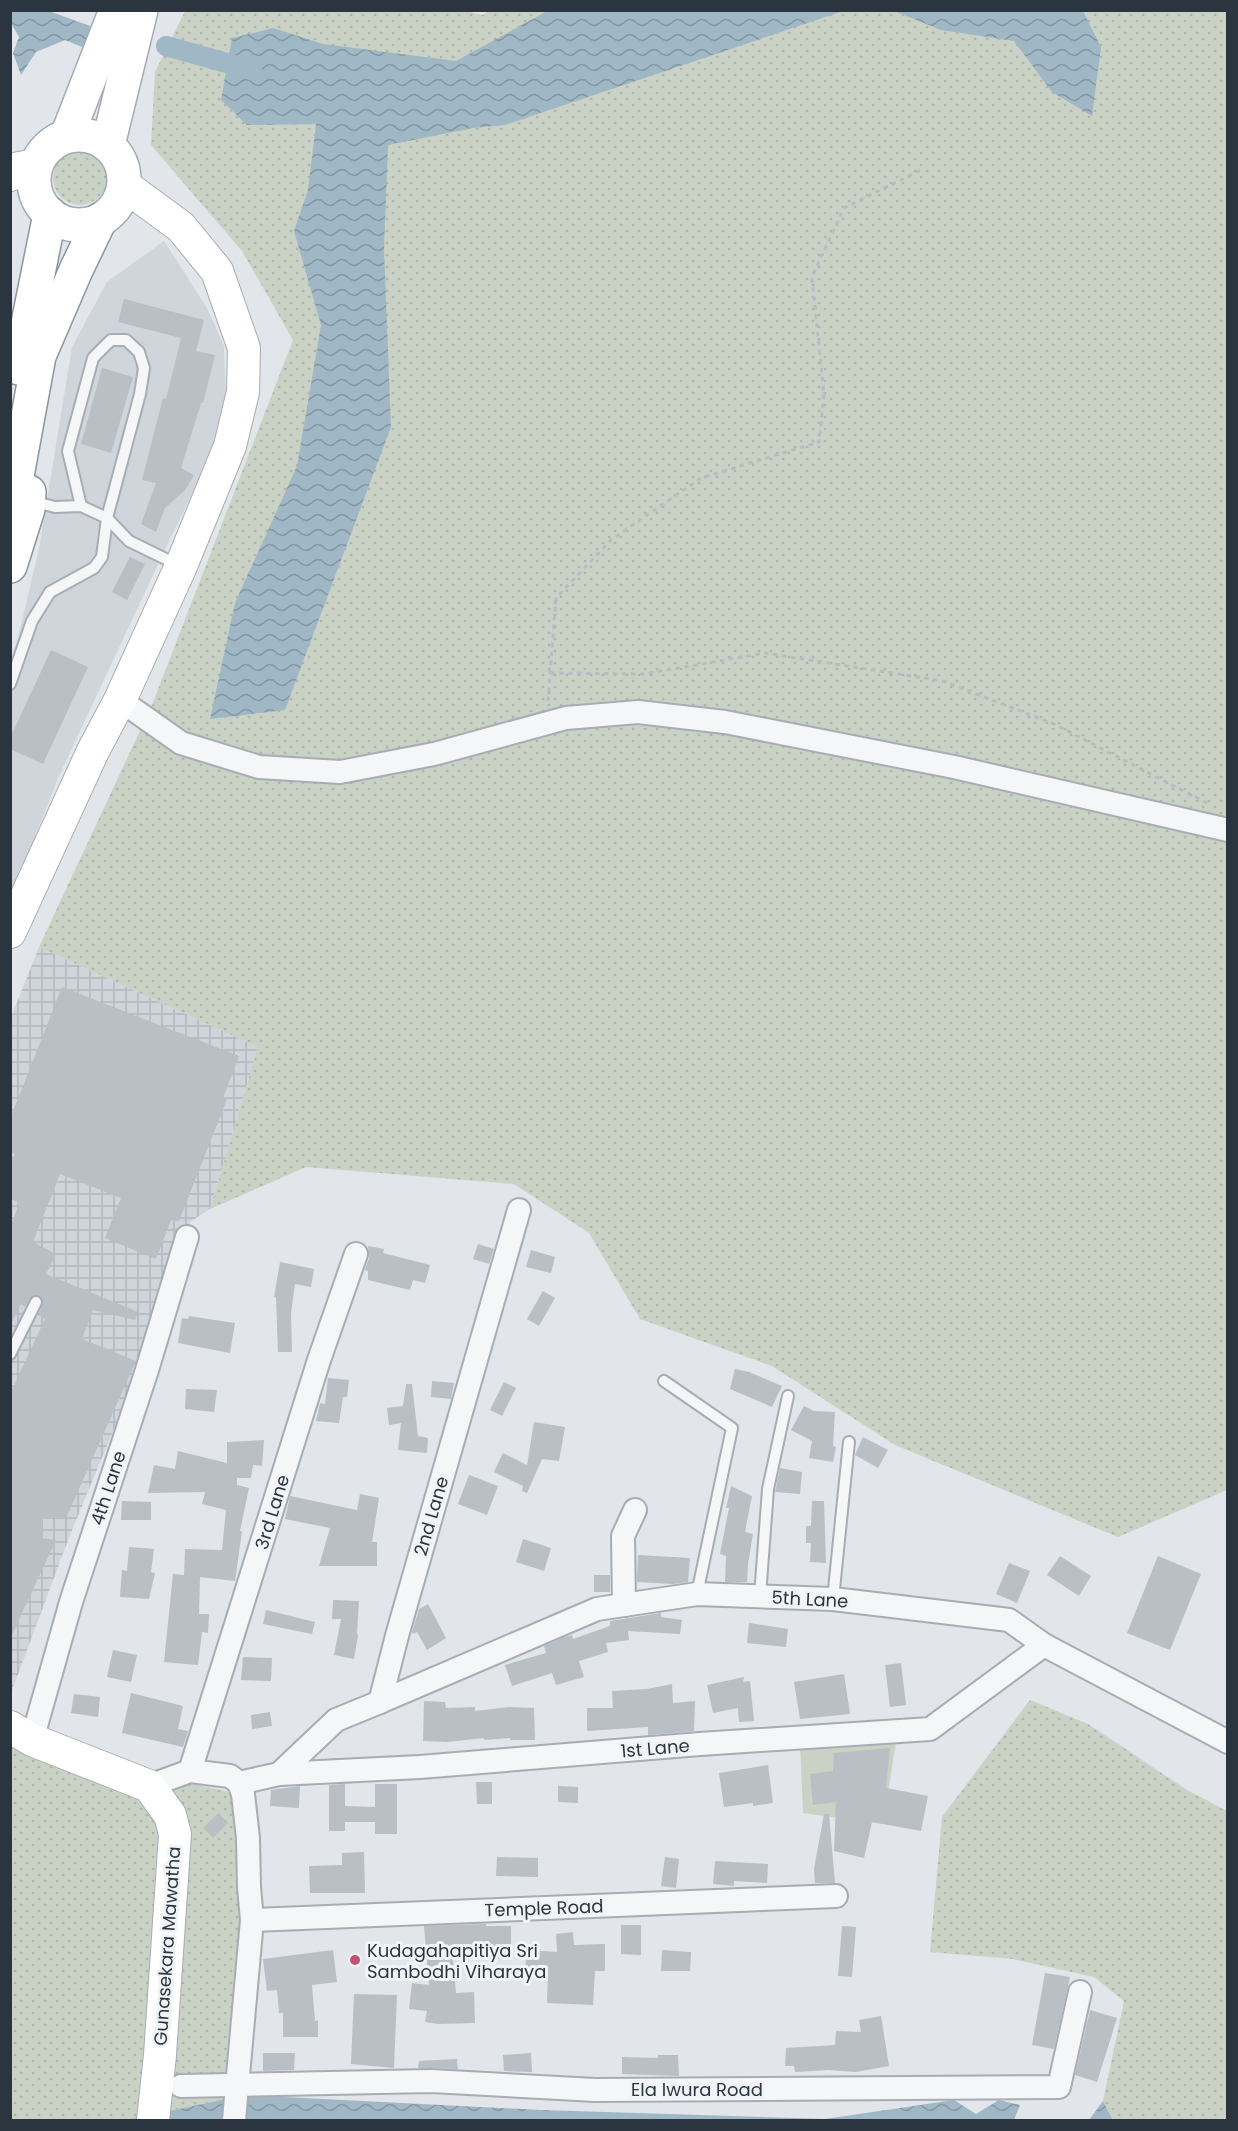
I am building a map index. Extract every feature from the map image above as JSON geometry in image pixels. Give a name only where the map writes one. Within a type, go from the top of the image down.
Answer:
[{"type":"main road","points":[[67,136],[116,10]]},
{"type":"main road","points":[[108,145],[141,10]]},
{"type":"main road","points":[[82,135],[96,138],[108,145],[118,157],[123,170],[124,185],[120,198],[112,211],[100,220],[88,224],[74,225],[61,222],[50,214],[41,204],[34,178],[24,170],[54,142],[67,136],[82,135]]},
{"type":"main road","points":[[10,454],[21,363],[50,214]]},
{"type":"main road","points":[[10,396],[21,363],[76,270],[100,220]]},
{"type":"main road","points":[[10,566],[28,509],[20,507],[21,363]]},
{"type":"street","points":[[10,932],[181,566],[230,446],[243,392],[244,348],[217,271],[181,227],[124,185]]},
{"type":"street","points":[[120,700],[181,743],[260,767],[340,772],[434,754],[566,718],[638,712],[725,722],[954,767],[1227,830]]},
{"type":"street","name":"2nd Lane","points":[[380,1702],[519,1210]]},
{"type":"street","name":"4th Lane","points":[[21,1733],[71,1602],[147,1370],[187,1237]]},
{"type":"street","name":"3rd Lane","points":[[190,1771],[319,1360],[356,1254]]},
{"type":"street","points":[[624,1605],[623,1536],[635,1510]]},
{"type":"street","name":"5th Lane","points":[[380,1702],[597,1609],[698,1594],[833,1599],[1009,1620],[1044,1645],[1227,1742]]},
{"type":"street","name":"1st Lane","points":[[239,1783],[279,1774],[420,1767],[700,1744],[930,1729],[1044,1645]]},
{"type":"street","points":[[279,1774],[336,1720],[380,1702]]},
{"type":"street","points":[[21,1733],[149,1786],[190,1771],[230,1776],[239,1783],[243,1794],[248,1838],[252,1920],[236,2104],[181,2086]]},
{"type":"street","name":"Gunasekara Mawatha","points":[[149,1786],[170,1815],[175,1834],[160,2055],[153,2121]]},
{"type":"street","name":"Temple Road","points":[[252,1920],[836,1896]]},
{"type":"street","name":"Ela Iwura Road","points":[[236,2104],[431,2081],[595,2090],[1059,2087],[1080,1992]]},
{"type":"lane","points":[[10,684],[32,621],[50,592],[93,568],[102,557],[107,518],[140,394],[144,368],[139,352],[126,340],[111,340],[93,358],[68,452],[81,506]]},
{"type":"lane","points":[[20,507],[81,506],[107,518],[129,541],[181,566]]},
{"type":"lane","points":[[10,1354],[36,1302]]},
{"type":"lane","points":[[664,1381],[732,1428],[698,1594]]},
{"type":"lane","points":[[760,1596],[768,1489],[788,1396]]},
{"type":"lane","points":[[833,1599],[849,1442]]},
{"type":"path","points":[[546,724],[556,598],[611,540],[701,478],[819,442],[824,394],[812,277],[844,208],[923,168]]},
{"type":"path","points":[[550,673],[645,674],[765,653],[943,681],[1054,724],[1212,806]]},
{"type":"shaded area","points":[[164,241],[207,308],[224,346],[226,404],[208,461],[58,778],[11,897],[11,659],[39,549],[72,347],[107,282]]},
{"type":"shaded area","points":[[39,947],[258,1047],[210,1209],[190,1222],[130,1390],[70,1535],[11,1693],[10,1020]]},
{"type":"green space","points":[[461,10],[483,15],[490,10],[1227,11],[1227,1490],[1118,1537],[895,1445],[772,1366],[640,1319],[589,1233],[514,1184],[306,1167],[210,1209],[258,1047],[39,947],[152,705],[293,340],[242,251],[151,145],[155,72],[185,11]]},
{"type":"green space","points":[[75,151],[85,151],[95,155],[103,163],[107,178],[103,193],[95,201],[85,205],[75,205],[65,201],[57,193],[53,183],[53,173],[57,163],[65,155]]},
{"type":"green space","points":[[1030,1700],[1088,1724],[1187,1790],[1227,1811],[1227,2120],[1113,2120],[1103,2101],[1124,2001],[1094,1977],[1013,1959],[930,1952],[942,1817]]},
{"type":"green space","points":[[10,1736],[234,1793],[245,1924],[226,2099],[126,2120],[11,2120]]},
{"type":"green space","points":[[896,1742],[883,1824],[803,1813],[800,1743]]},
{"type":"water","points":[[549,10],[843,11],[505,125],[473,128],[388,145],[384,249],[391,427],[285,710],[210,719],[235,603],[297,466],[321,325],[294,231],[308,190],[316,124],[247,125],[221,100],[232,38],[273,28],[323,44],[456,61]]},
{"type":"water","points":[[10,11],[49,11],[90,26],[87,49],[65,40],[36,52],[21,75],[13,53],[19,37],[11,23]]},
{"type":"water","points":[[894,11],[1083,11],[1101,47],[1092,116],[1052,92],[1014,41],[941,30]]},
{"type":"water","points":[[245,2095],[541,2110],[825,2119],[954,2100],[976,2114],[999,2100],[1020,2105],[1014,2120],[126,2120]]},
{"type":"water","points":[[1103,2101],[1113,2120],[1089,2120]]},
{"type":"building","points":[[124,299],[204,320],[196,351],[215,355],[203,403],[201,403],[181,468],[194,475],[185,490],[165,508],[156,532],[141,524],[156,483],[142,480],[181,338],[118,322]]},
{"type":"building","points":[[102,368],[133,377],[111,453],[81,444]]},
{"type":"building","points":[[130,557],[145,564],[127,600],[112,592]]},
{"type":"building","points":[[51,650],[88,667],[43,764],[10,749],[10,738]]},
{"type":"building","points":[[62,987],[239,1056],[223,1098],[227,1099],[179,1221],[171,1220],[156,1259],[105,1238],[121,1198],[60,1174],[33,1242],[56,1254],[46,1274],[138,1312],[135,1320],[93,1310],[82,1339],[136,1361],[66,1518],[43,1518],[42,1538],[56,1540],[10,1639],[10,1394],[45,1319],[38,1315],[43,1305],[43,1298],[35,1295],[30,1298],[25,1307],[21,1304],[10,1326],[10,1227],[20,1202],[10,1199],[10,1167],[15,1154],[10,1152],[10,1119]]},
{"type":"building","points":[[478,1244],[494,1249],[489,1264],[473,1259]]},
{"type":"building","points":[[368,1246],[384,1249],[383,1253],[430,1265],[425,1283],[413,1280],[410,1290],[368,1280],[368,1271],[365,1270],[369,1258]]},
{"type":"building","points":[[531,1250],[555,1257],[551,1273],[526,1267]]},
{"type":"building","points":[[280,1262],[314,1269],[311,1287],[295,1284],[291,1313],[292,1352],[278,1352],[276,1298],[274,1297]]},
{"type":"building","points":[[543,1291],[555,1298],[539,1326],[527,1319]]},
{"type":"building","points":[[189,1316],[235,1323],[230,1353],[178,1343],[182,1318],[188,1319]]},
{"type":"building","points":[[735,1369],[749,1372],[782,1386],[772,1407],[730,1389]]},
{"type":"building","points":[[328,1378],[349,1380],[347,1397],[343,1397],[339,1423],[316,1421],[320,1403],[325,1404]]},
{"type":"building","points":[[432,1381],[454,1383],[451,1399],[431,1397]]},
{"type":"building","points":[[504,1382],[516,1388],[502,1416],[490,1410]]},
{"type":"building","points":[[406,1384],[412,1384],[418,1436],[428,1438],[427,1453],[398,1450],[401,1423],[389,1425],[387,1408],[403,1406]]},
{"type":"building","points":[[186,1389],[217,1390],[214,1412],[185,1409]]},
{"type":"building","points":[[804,1406],[814,1411],[835,1412],[833,1446],[836,1447],[833,1462],[809,1458],[812,1441],[791,1430]]},
{"type":"building","points":[[534,1422],[565,1427],[559,1461],[542,1459],[527,1493],[522,1491],[523,1486],[494,1472],[503,1453],[527,1465]]},
{"type":"building","points":[[863,1437],[888,1450],[878,1468],[855,1455]]},
{"type":"building","points":[[264,1440],[262,1466],[253,1465],[251,1478],[237,1478],[237,1485],[249,1488],[240,1531],[242,1531],[235,1581],[200,1577],[199,1614],[209,1614],[208,1633],[202,1632],[198,1665],[164,1662],[173,1574],[184,1575],[185,1549],[222,1550],[226,1510],[202,1504],[205,1492],[148,1493],[154,1465],[175,1469],[178,1451],[227,1463],[227,1442]]},
{"type":"building","points":[[780,1468],[802,1472],[800,1494],[775,1492]]},
{"type":"building","points":[[469,1475],[498,1486],[487,1515],[458,1504]]},
{"type":"building","points":[[731,1486],[752,1496],[745,1532],[753,1534],[747,1582],[725,1582],[726,1556],[720,1554]]},
{"type":"building","points":[[360,1494],[379,1498],[372,1542],[377,1542],[377,1566],[319,1566],[330,1528],[285,1519],[290,1496],[357,1510]]},
{"type":"building","points":[[122,1501],[151,1502],[151,1520],[121,1520]]},
{"type":"building","points":[[812,1501],[824,1501],[826,1563],[810,1562],[811,1543],[806,1543],[806,1526],[811,1526]]},
{"type":"building","points":[[523,1539],[551,1548],[544,1571],[516,1562]]},
{"type":"building","points":[[129,1547],[154,1549],[151,1572],[155,1573],[149,1599],[120,1597],[122,1570],[127,1571]]},
{"type":"building","points":[[638,1555],[690,1558],[688,1582],[673,1584],[637,1582]]},
{"type":"building","points":[[1060,1556],[1091,1576],[1079,1596],[1047,1575]]},
{"type":"building","points":[[1158,1556],[1201,1574],[1170,1650],[1127,1633]]},
{"type":"building","points":[[1009,1563],[1030,1571],[1017,1603],[996,1594]]},
{"type":"building","points":[[594,1575],[610,1575],[610,1592],[594,1592]]},
{"type":"building","points":[[333,1600],[359,1601],[358,1635],[354,1659],[334,1655],[341,1619],[332,1619]]},
{"type":"building","points":[[428,1604],[446,1638],[427,1650],[417,1632],[413,1634],[412,1632],[419,1609]]},
{"type":"building","points":[[266,1610],[315,1622],[312,1634],[263,1624]]},
{"type":"building","points":[[661,1613],[661,1617],[682,1620],[680,1634],[628,1631],[629,1640],[606,1643],[608,1652],[579,1661],[584,1677],[556,1685],[552,1673],[512,1686],[505,1665],[546,1653],[544,1646],[565,1637],[572,1635],[573,1639],[610,1626],[610,1621]]},
{"type":"building","points":[[749,1623],[788,1629],[786,1647],[747,1643]]},
{"type":"building","points":[[113,1650],[137,1655],[131,1682],[107,1677]]},
{"type":"building","points":[[243,1657],[272,1658],[271,1681],[241,1680]]},
{"type":"building","points":[[901,1663],[906,1705],[890,1707],[885,1665]]},
{"type":"building","points":[[844,1674],[850,1714],[800,1719],[794,1682]]},
{"type":"building","points":[[744,1677],[743,1682],[750,1681],[754,1721],[739,1722],[738,1708],[713,1713],[707,1685]]},
{"type":"building","points":[[672,1684],[673,1703],[695,1701],[694,1731],[648,1735],[648,1727],[587,1731],[587,1708],[613,1708],[612,1691],[647,1689]]},
{"type":"building","points":[[131,1693],[183,1706],[178,1729],[188,1731],[183,1747],[122,1733]]},
{"type":"building","points":[[74,1694],[100,1697],[98,1717],[71,1713]]},
{"type":"building","points":[[424,1701],[445,1702],[446,1708],[475,1707],[475,1711],[509,1707],[534,1708],[535,1740],[510,1740],[510,1738],[484,1740],[484,1738],[447,1742],[423,1741]]},
{"type":"building","points":[[270,1712],[272,1726],[252,1729],[251,1715]]},
{"type":"building","points":[[890,1748],[886,1788],[928,1796],[921,1831],[872,1822],[864,1858],[834,1851],[836,1802],[813,1805],[810,1774],[833,1771],[834,1753]]},
{"type":"building","points":[[768,1765],[773,1803],[724,1807],[719,1773]]},
{"type":"building","points":[[476,1782],[492,1782],[492,1804],[477,1804]]},
{"type":"building","points":[[345,1784],[345,1806],[375,1807],[375,1784],[397,1784],[397,1834],[375,1834],[375,1822],[345,1822],[345,1831],[329,1831],[329,1785]]},
{"type":"building","points":[[300,1786],[299,1808],[270,1806],[271,1790]]},
{"type":"building","points":[[558,1786],[578,1787],[578,1803],[558,1802]]},
{"type":"building","points":[[218,1813],[228,1823],[213,1838],[203,1828]]},
{"type":"building","points":[[824,1814],[829,1814],[835,1883],[815,1883],[814,1869]]},
{"type":"building","points":[[364,1852],[365,1893],[310,1893],[309,1866],[342,1865],[342,1853]]},
{"type":"building","points":[[497,1857],[538,1858],[538,1877],[496,1876]]},
{"type":"building","points":[[665,1857],[679,1859],[676,1888],[661,1886]]},
{"type":"building","points":[[715,1861],[768,1864],[767,1883],[734,1881],[734,1886],[713,1884]]},
{"type":"building","points":[[486,1924],[486,1926],[511,1926],[511,1958],[453,1959],[456,1993],[474,1992],[475,2023],[425,2022],[427,2011],[409,2009],[412,1983],[429,1985],[424,1926]]},
{"type":"building","points":[[621,1925],[641,1925],[641,1955],[621,1954]]},
{"type":"building","points":[[842,1926],[856,1927],[852,1977],[838,1976]]},
{"type":"building","points":[[573,1932],[574,1945],[605,1944],[605,1971],[595,1971],[593,2005],[547,2003],[548,1972],[525,1970],[527,1950],[557,1952],[556,1934]]},
{"type":"building","points":[[333,1950],[337,1982],[312,1985],[315,2021],[318,2020],[318,2037],[283,2037],[283,2013],[279,2013],[277,1990],[267,1991],[263,1959]]},
{"type":"building","points":[[662,1950],[691,1952],[690,1971],[661,1971]]},
{"type":"building","points":[[1045,1973],[1070,1977],[1054,2049],[1032,2045]]},
{"type":"building","points":[[354,1994],[397,1995],[394,2068],[351,2064]]},
{"type":"building","points":[[1090,2010],[1117,2018],[1097,2082],[1075,2075]]},
{"type":"building","points":[[881,2016],[889,2066],[856,2072],[829,2070],[795,2072],[794,2066],[785,2066],[786,2048],[835,2045],[836,2031],[861,2032],[859,2020]]},
{"type":"building","points":[[263,2053],[295,2053],[294,2070],[263,2071]]},
{"type":"building","points":[[531,2053],[532,2072],[504,2071],[503,2055]]},
{"type":"building","points":[[658,2055],[678,2055],[679,2076],[622,2074],[622,2057],[658,2058]]},
{"type":"building","points":[[457,2059],[458,2069],[418,2068],[419,2061]]},
{"type":"waterway","points":[[166,46],[252,70]]},
{"type":"place","name":"Kudagahapitiya Sri Sambodhi Viharaya","points":[[355,1960]]}]
